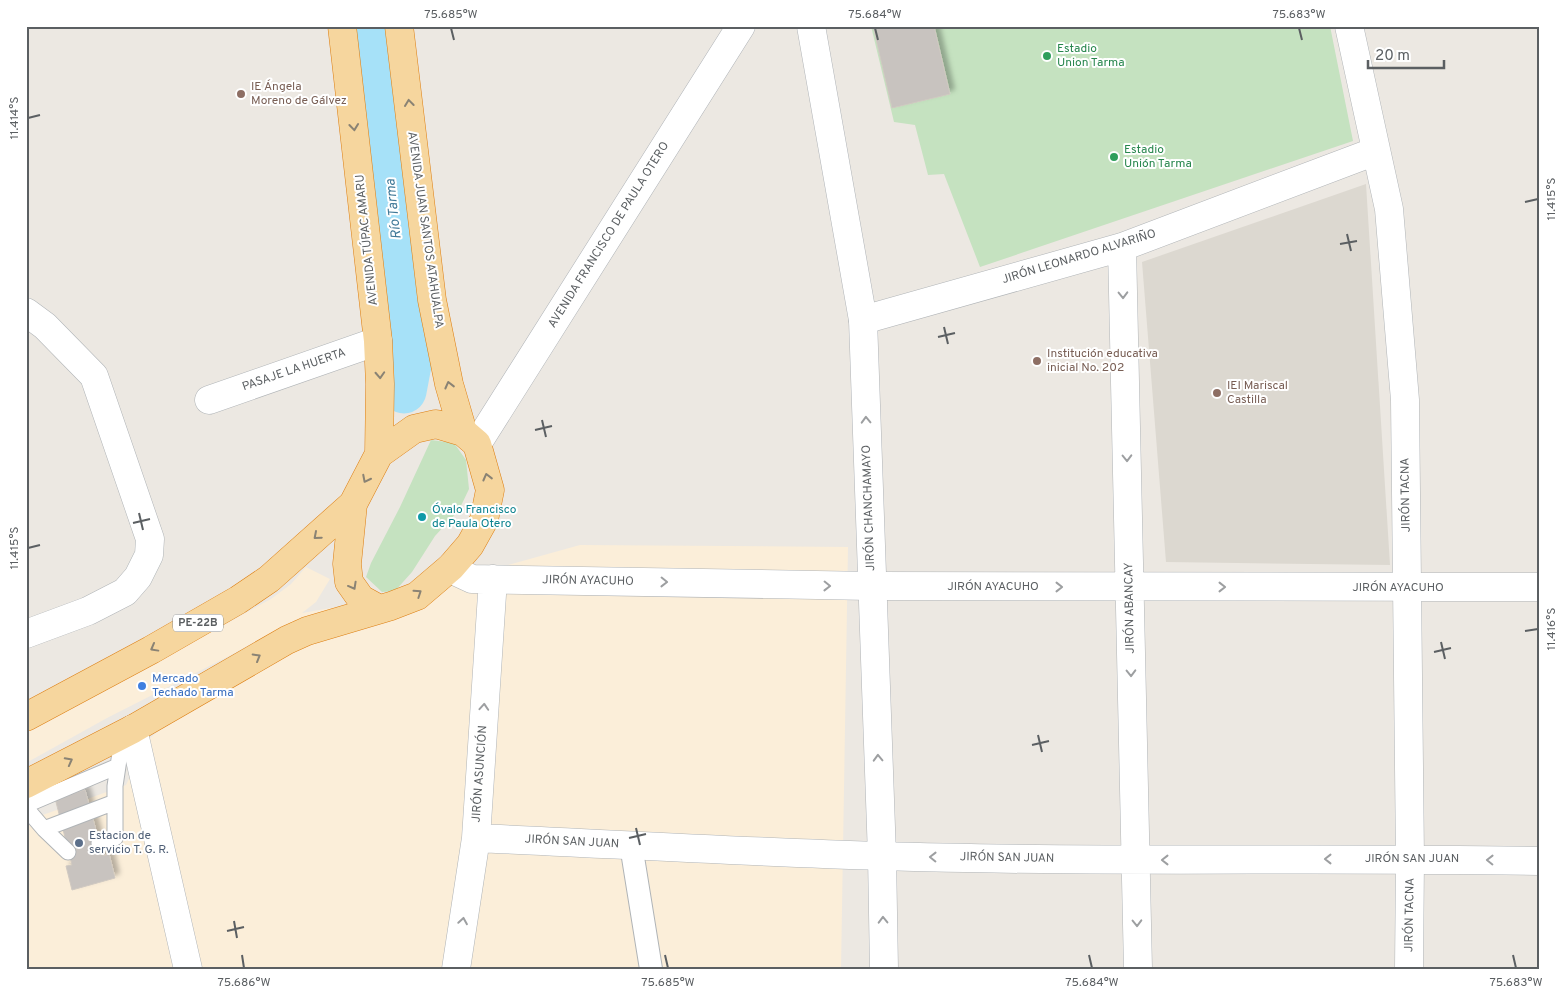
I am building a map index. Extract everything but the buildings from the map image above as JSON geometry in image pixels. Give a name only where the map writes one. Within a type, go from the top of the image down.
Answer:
[{"type":"highway","name":"AVENIDA TÚPAC AMARU","points":[[342,26],[378,341],[380,384],[378,454]]},
{"type":"highway","name":"AVENIDA JUAN SANTOS ATAHUALPA","points":[[399,26],[432,300],[449,384],[470,438]]},
{"type":"highway","name":"PE-22B","points":[[378,609],[360,599],[349,582],[347,564],[353,504],[378,454],[414,429],[436,424],[470,438]]},
{"type":"highway","points":[[26,784],[128,731],[287,640],[307,631],[391,606],[417,596],[451,567],[470,545],[484,520],[490,490],[470,438]]},
{"type":"highway","name":"PE-22B","points":[[26,717],[151,650],[238,600],[269,579],[353,504]]},
{"type":"street","name":"AVENIDA FRANCISCO DE PAULA OTERO","points":[[470,438],[741,26]]},
{"type":"street","name":"JIRÓN CHANCHAMAYO","points":[[803,26],[813,39],[862,320],[882,856],[884,969]]},
{"type":"street","name":"JIRÓN TACNA","points":[[1348,26],[1389,209],[1405,400],[1410,859],[1409,969]]},
{"type":"street","name":"JIRÓN LEONARDO ALVARIÑO","points":[[862,320],[1122,247],[1376,151]]},
{"type":"street","name":"JIRÓN ABANCAY","points":[[1122,247],[1138,969]]},
{"type":"street","points":[[26,312],[45,326],[94,376],[150,539],[149,555],[138,577],[124,592],[88,610],[26,634]]},
{"type":"street","name":"PASAJE LA HUERTA","points":[[209,400],[378,341]]},
{"type":"street","name":"JIRÓN AYACUHO","points":[[451,567],[472,579],[872,586],[1539,587]]},
{"type":"street","name":"JIRÓN ASUNCIÓN","points":[[456,969],[476,838],[493,579]]},
{"type":"street","points":[[128,731],[188,969]]},
{"type":"street","name":"JIRÓN SAN JUAN","points":[[476,838],[882,856],[1136,860],[1539,860]]},
{"type":"street","points":[[631,845],[651,969]]},
{"type":"lane","points":[[99,843],[115,838],[115,786],[118,766],[128,731]]},
{"type":"lane","points":[[68,852],[44,829],[26,806],[118,766]]},
{"type":"lane","points":[[44,829],[115,802]]},
{"type":"shaded area","points":[[1366,184],[1390,565],[1166,562],[1142,262]]},
{"type":"shaded area","points":[[580,545],[848,547],[841,969],[26,969],[26,821],[126,785],[147,741],[265,636],[107,718],[26,763],[26,733],[271,599],[291,584],[306,567],[330,579],[316,602],[302,613],[389,598]]},
{"type":"green space","name":"Estadio Unión Tarma","points":[[871,26],[1330,26],[1353,141],[980,267],[944,174],[928,175],[915,125],[894,122]]},
{"type":"green space","points":[[431,440],[454,443],[466,460],[469,489],[459,510],[435,536],[412,572],[395,591],[382,592],[366,577]]},
{"type":"waterway","name":"Río Tarma","points":[[373,26],[402,263],[411,354],[404,391]]},
{"type":"place","name":"Estadio Union Tarma","points":[[1047,56]]},
{"type":"place","name":"IE Ángela Moreno de Gálvez","points":[[241,94]]},
{"type":"place","name":"Estadio Unión Tarma","points":[[1114,157]]},
{"type":"place","name":"Institución educativa inicial No. 202","points":[[1037,361]]},
{"type":"place","name":"IEI Mariscal Castilla","points":[[1217,393]]},
{"type":"place","name":"Óvalo Francisco de Paula Otero","points":[[422,517]]},
{"type":"place","name":"Mercado Techado Tarma","points":[[142,686]]},
{"type":"place","name":"Estacion de servicio T. G. R.","points":[[79,843]]}]
